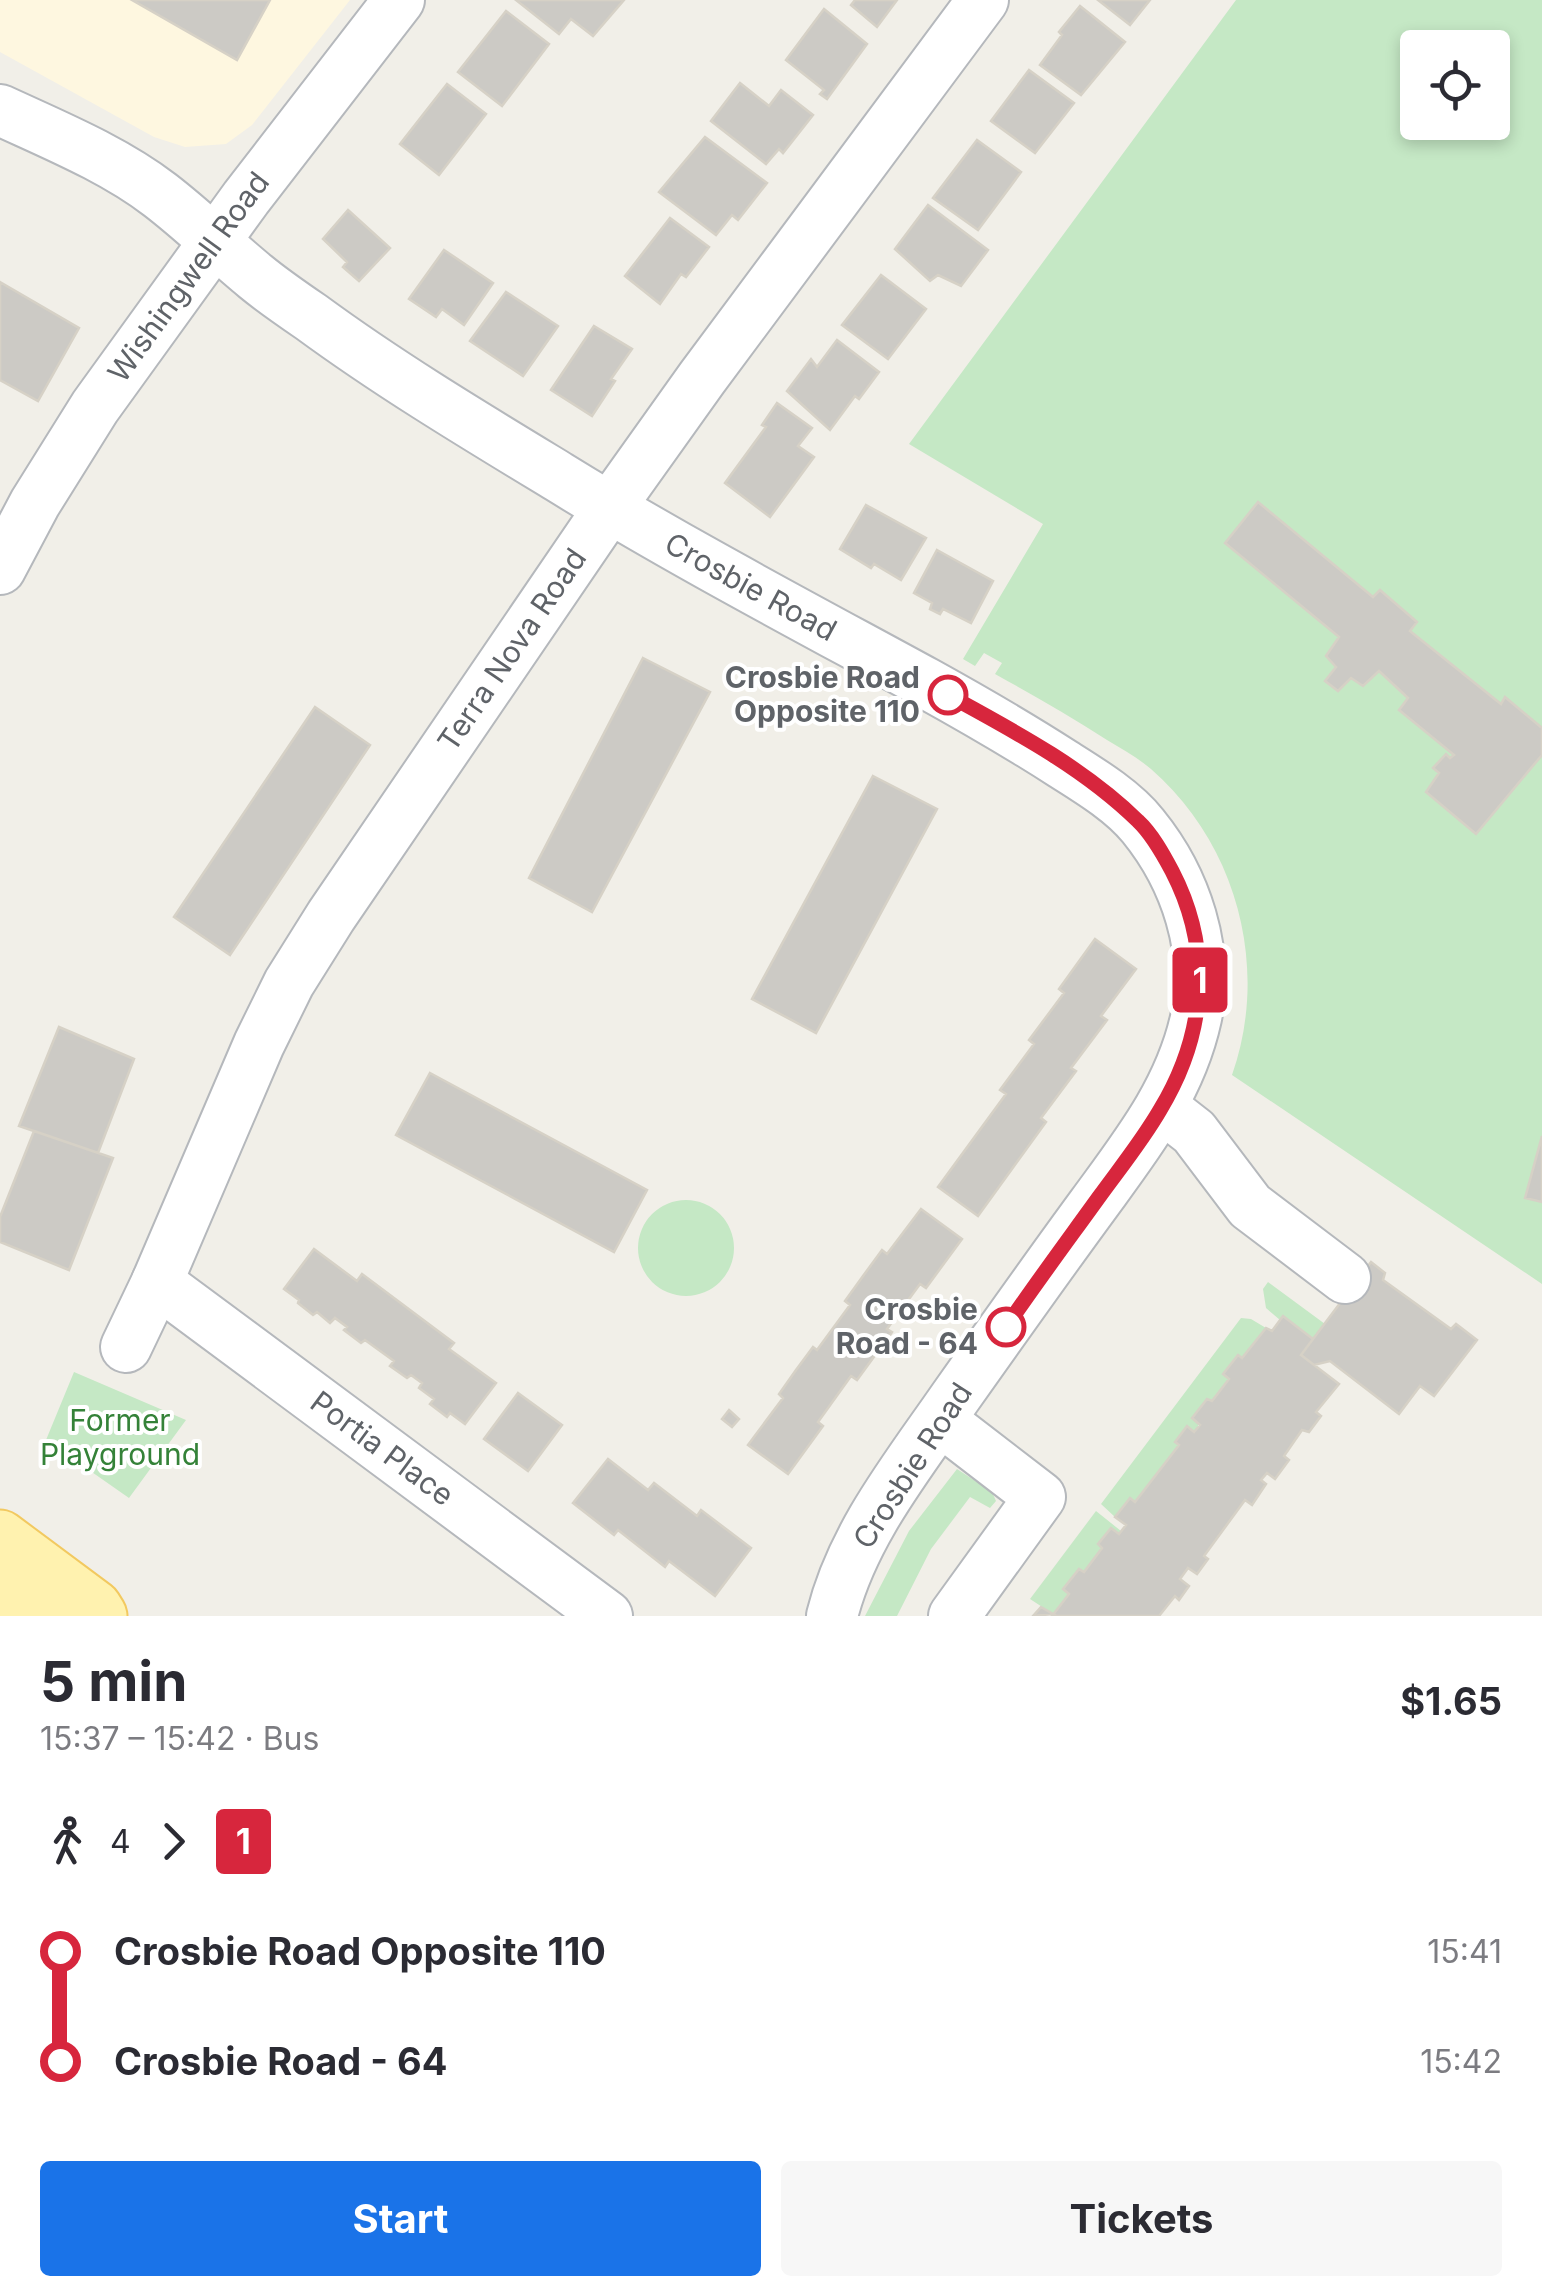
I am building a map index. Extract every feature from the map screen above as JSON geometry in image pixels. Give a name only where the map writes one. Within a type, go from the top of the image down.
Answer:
[{"type":"main road","points":[[0,1538],[100,1616]]},
{"type":"main road","points":[[0,1590],[39,1616]]},
{"type":"street","name":"Wishingwell Road","points":[[0,569],[35,503],[95,407],[274,160],[399,0]]},
{"type":"street","name":"Terra Nova Road","points":[[126,1347],[289,983],[331,916],[610,508],[983,0]]},
{"type":"street","name":"Crosbie Road","points":[[0,110],[83,149],[156,192],[257,278],[367,358],[610,508],[687,554],[1010,729],[1097,786],[1141,823],[1166,860],[1185,896],[1201,986],[1184,1062],[1138,1144],[894,1486],[858,1545],[832,1616]]},
{"type":"street","points":[[1162,1107],[1194,1132],[1250,1206],[1346,1278]]},
{"type":"street","name":"Portia Place","points":[[158,1282],[606,1616]]},
{"type":"street","points":[[940,1420],[1040,1497],[954,1616]]},
{"type":"shaded area","points":[[0,0],[350,0],[252,125],[226,144],[185,147],[154,137],[0,52]]},
{"type":"green space","points":[[1236,0],[1542,0],[1542,1284],[1232,1075],[1243,1034],[1246,950],[1224,870],[1205,833],[1181,799],[1151,769],[995,674],[1002,663],[984,653],[975,666],[963,659],[1043,524],[909,444]]},
{"type":"green space","points":[[686,1200],[704,1204],[720,1214],[730,1230],[734,1248],[730,1266],[720,1282],[704,1292],[686,1296],[668,1292],[652,1282],[642,1266],[638,1248],[642,1230],[652,1214],[668,1204]]},
{"type":"green space","points":[[1268,1282],[1325,1324],[1313,1339],[1266,1308],[1263,1289]]},
{"type":"green space","points":[[1241,1318],[1266,1328],[1242,1358],[1237,1355],[1223,1373],[1229,1379],[1194,1432],[1187,1427],[1175,1441],[1179,1445],[1135,1502],[1130,1498],[1115,1517],[1101,1504]]},
{"type":"green space","name":"Former Playground","points":[[74,1372],[186,1420],[129,1498],[46,1440]]},
{"type":"green space","points":[[957,1469],[992,1492],[996,1501],[990,1508],[970,1497],[931,1549],[897,1616],[865,1616],[909,1531]]},
{"type":"green space","points":[[1096,1511],[1121,1531],[1084,1572],[1079,1569],[1069,1594],[1053,1614],[1030,1599]]},
{"type":"building","points":[[132,0],[270,0],[237,60]]},
{"type":"building","points":[[516,0],[624,0],[593,36],[571,19],[559,34]]},
{"type":"building","points":[[855,0],[897,0],[877,27],[851,5]]},
{"type":"building","points":[[1098,0],[1150,0],[1130,25]]},
{"type":"building","points":[[1080,6],[1125,42],[1081,95],[1040,65]]},
{"type":"building","points":[[824,9],[867,44],[827,99],[820,94],[824,90],[786,60]]},
{"type":"building","points":[[506,11],[549,44],[502,106],[458,72]]},
{"type":"building","points":[[1029,70],[1074,103],[1035,153],[991,121]]},
{"type":"building","points":[[740,83],[769,106],[781,90],[813,115],[783,153],[779,149],[766,164],[711,121]]},
{"type":"building","points":[[447,84],[486,114],[439,175],[400,144]]},
{"type":"building","points":[[705,137],[767,183],[738,220],[732,215],[716,235],[659,192]]},
{"type":"building","points":[[977,140],[1021,172],[978,230],[933,198]]},
{"type":"building","points":[[928,205],[988,250],[961,286],[938,275],[930,281],[895,249]]},
{"type":"building","points":[[348,210],[390,248],[359,281],[343,267],[347,262],[323,239]]},
{"type":"building","points":[[670,218],[709,247],[686,277],[681,274],[660,304],[625,276]]},
{"type":"building","points":[[444,250],[493,283],[464,325],[442,309],[436,317],[409,299]]},
{"type":"building","points":[[881,275],[926,309],[888,359],[842,325]]},
{"type":"building","points":[[0,282],[79,328],[38,401],[0,380]]},
{"type":"building","points":[[506,292],[558,326],[523,376],[470,341]]},
{"type":"building","points":[[594,326],[632,349],[592,416],[551,390]]},
{"type":"building","points":[[837,340],[879,372],[830,430],[787,391],[811,359],[817,367]]},
{"type":"building","points":[[777,403],[812,428],[798,446],[814,457],[770,517],[725,483],[766,427],[762,425]]},
{"type":"building","points":[[1258,502],[1373,597],[1380,590],[1417,622],[1410,631],[1501,704],[1505,697],[1542,728],[1542,755],[1476,834],[1426,792],[1439,773],[1433,768],[1446,754],[1450,758],[1454,755],[1399,710],[1408,698],[1379,671],[1363,686],[1351,678],[1338,691],[1325,681],[1336,667],[1326,656],[1339,637],[1225,543]]},
{"type":"building","points":[[866,505],[926,538],[901,580],[840,549]]},
{"type":"building","points":[[937,550],[993,581],[971,623],[943,609],[940,614],[930,609],[932,603],[914,593]]},
{"type":"building","points":[[643,658],[710,692],[592,912],[529,878]]},
{"type":"building","points":[[315,707],[370,745],[230,955],[174,917]]},
{"type":"building","points":[[873,776],[937,809],[816,1033],[752,999]]},
{"type":"building","points":[[1095,939],[1136,969],[1101,1016],[1107,1020],[1071,1068],[1076,1071],[1041,1118],[1046,1122],[978,1216],[938,1187],[1006,1094],[1000,1090],[1034,1044],[1029,1040],[1064,993],[1059,989]]},
{"type":"building","points":[[59,1027],[134,1059],[98,1153],[19,1126]]},
{"type":"building","points":[[430,1073],[647,1190],[614,1252],[396,1135]]},
{"type":"building","points":[[34,1131],[113,1158],[69,1270],[0,1242],[0,1217]]},
{"type":"building","points":[[1542,1136],[1542,1202],[1525,1198]]},
{"type":"building","points":[[921,1209],[962,1239],[926,1288],[920,1284],[857,1380],[851,1376],[818,1422],[823,1426],[788,1474],[748,1445],[783,1398],[779,1394],[796,1370],[813,1347],[817,1350],[850,1305],[845,1301],[882,1250],[887,1254]]},
{"type":"building","points":[[314,1249],[357,1281],[362,1274],[454,1343],[449,1349],[496,1383],[465,1424],[430,1404],[434,1399],[419,1388],[422,1383],[390,1366],[394,1361],[365,1340],[361,1343],[335,1318],[330,1323],[317,1312],[313,1315],[284,1289]]},
{"type":"building","points":[[1371,1262],[1385,1273],[1383,1280],[1451,1329],[1456,1324],[1477,1340],[1434,1396],[1420,1386],[1399,1414],[1330,1361],[1314,1365],[1301,1355]]},
{"type":"building","points":[[1283,1316],[1313,1339],[1301,1355],[1339,1384],[1316,1412],[1321,1416],[1309,1432],[1302,1430],[1284,1456],[1289,1460],[1275,1479],[1267,1473],[1261,1480],[1266,1484],[1252,1505],[1245,1500],[1204,1556],[1208,1559],[1197,1574],[1188,1568],[1180,1579],[1189,1586],[1159,1616],[1052,1616],[1069,1594],[1063,1589],[1079,1569],[1084,1572],[1111,1528],[1119,1534],[1126,1525],[1115,1517],[1130,1498],[1135,1502],[1179,1445],[1175,1442],[1187,1426],[1194,1432],[1200,1425],[1192,1418],[1229,1379],[1223,1374],[1238,1355],[1242,1358],[1266,1328],[1272,1331]]},
{"type":"building","points":[[518,1393],[562,1425],[528,1471],[484,1439]]},
{"type":"building","points":[[729,1410],[739,1419],[732,1427],[722,1419]]},
{"type":"building","points":[[608,1459],[648,1490],[654,1483],[697,1516],[701,1510],[751,1548],[715,1596],[669,1561],[665,1567],[618,1530],[614,1535],[573,1503]]},
{"type":"building","points":[[1041,1607],[1053,1614],[1033,1616]]},
{"type":"bus line","name":"1","points":[[948,695],[1010,729],[1097,786],[1141,823],[1185,896],[1201,986],[1184,1062],[1162,1107],[1006,1327]]},
{"type":"place","name":"Crosbie Road Opposite 110","points":[[948,695]]},
{"type":"place","name":"Crosbie Road - 64","points":[[1006,1327]]}]
